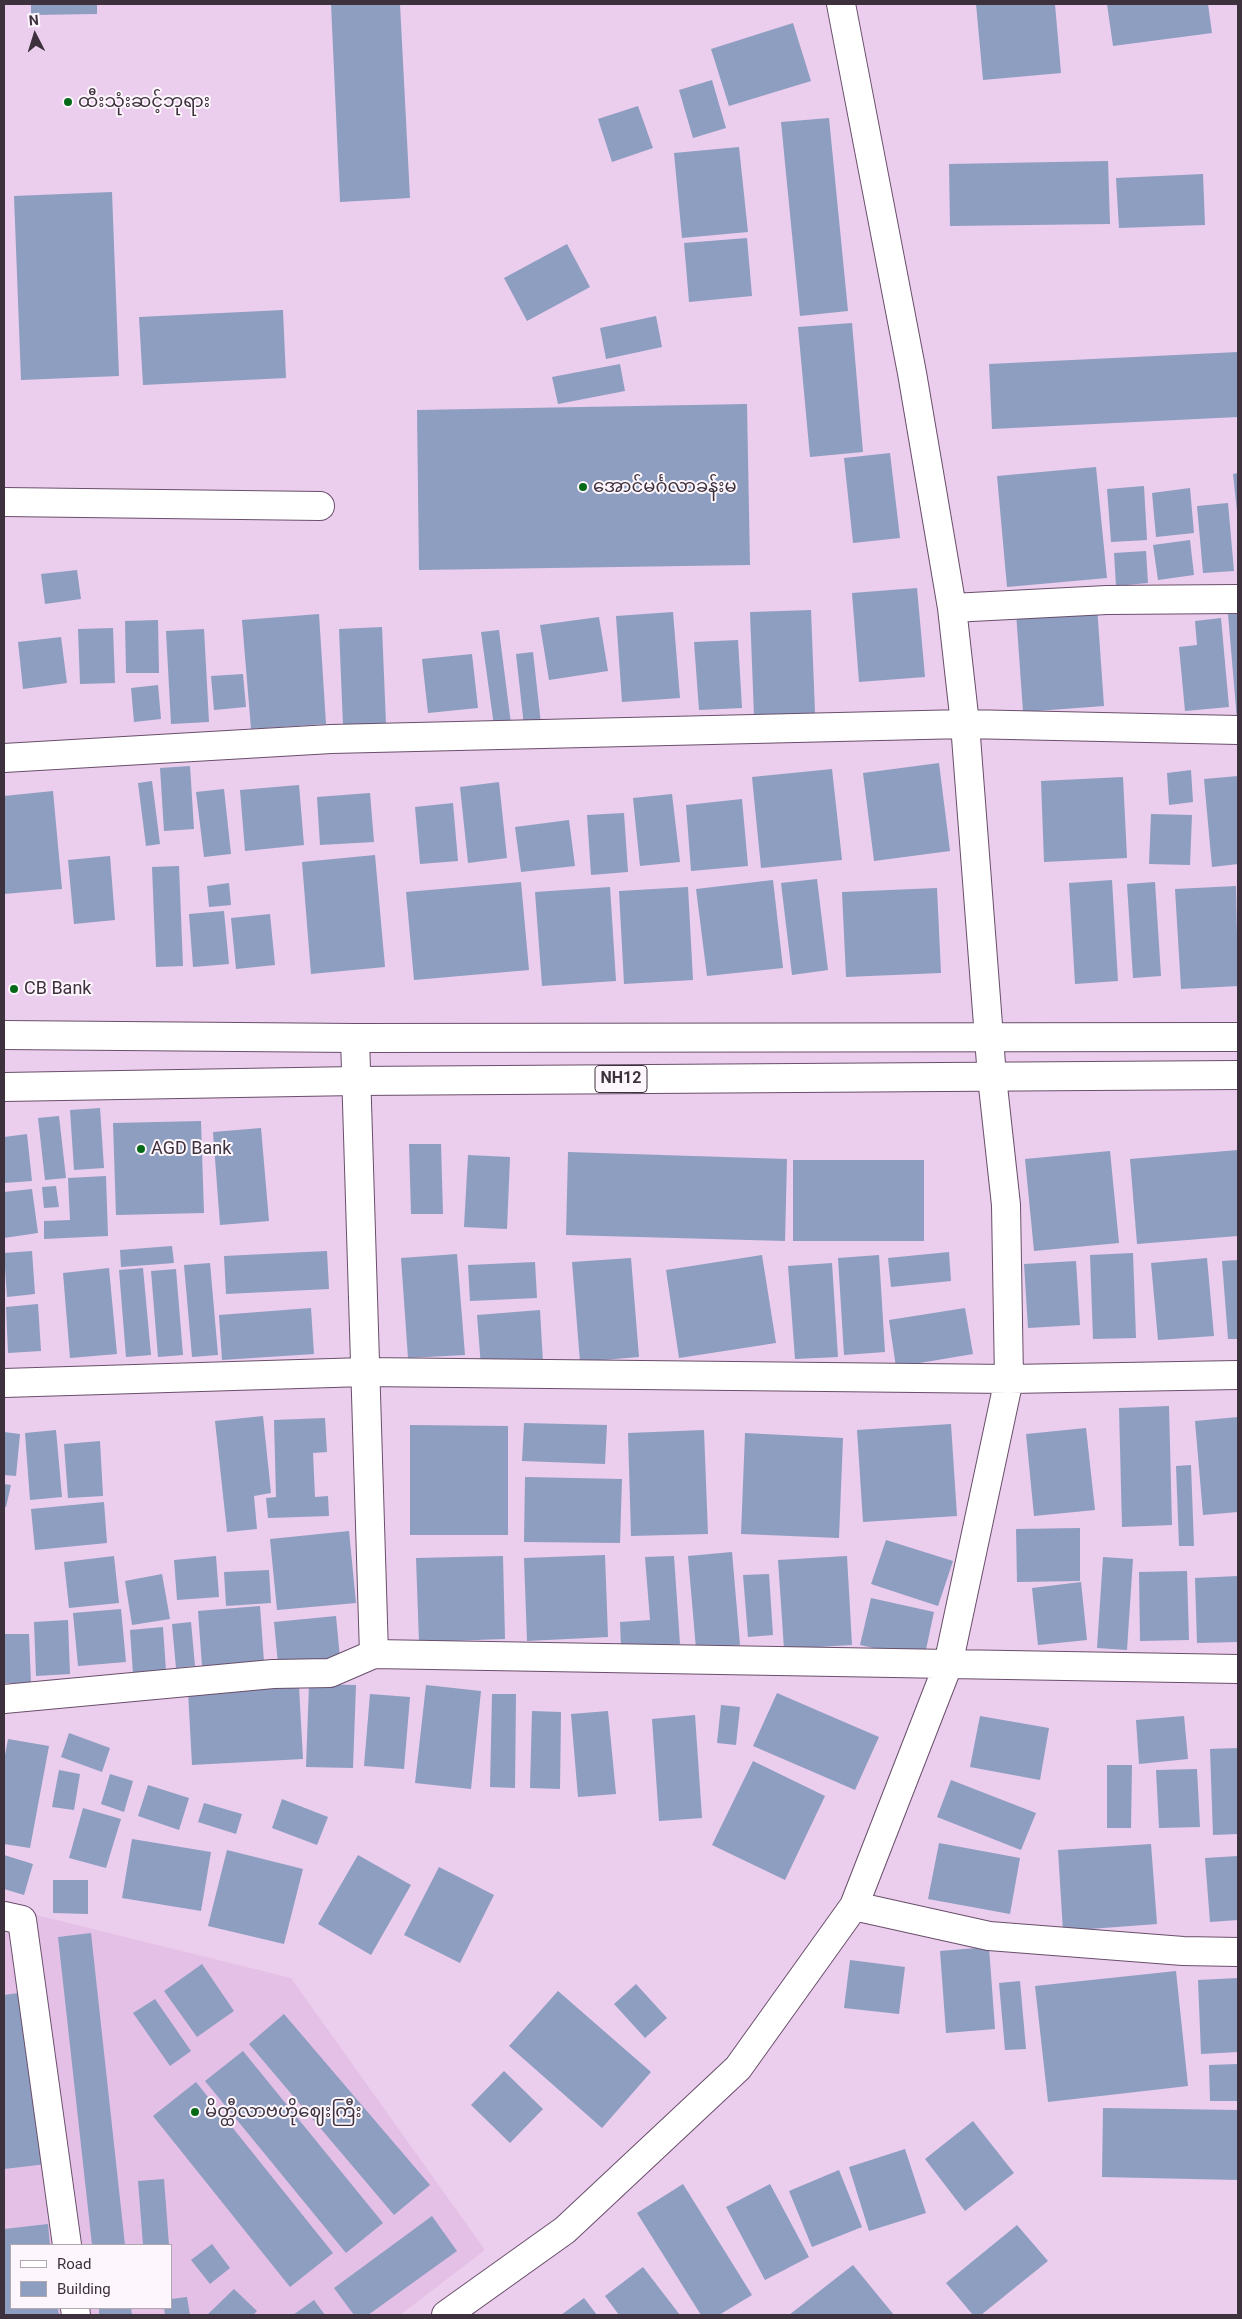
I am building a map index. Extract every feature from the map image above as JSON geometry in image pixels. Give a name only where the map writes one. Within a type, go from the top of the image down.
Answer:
[{"type":"main road","points":[[446,2315],[565,2230],[738,2068],[854,1906],[948,1665],[1010,1378],[1006,1205],[992,1077],[966,724],[952,608],[912,373],[841,4]]},
{"type":"main road","points":[[4,502],[320,506]]},
{"type":"main road","points":[[952,608],[1107,600],[1238,599]]},
{"type":"main road","points":[[4,758],[331,739],[966,724],[1238,730]]},
{"type":"main road","points":[[4,1034],[355,1038],[1238,1036]]},
{"type":"main road","points":[[355,1038],[374,1654]]},
{"type":"main road","name":"NH12","points":[[4,1087],[356,1081],[1238,1075]]},
{"type":"main road","points":[[4,1383],[365,1372],[1010,1378],[1238,1375]]},
{"type":"main road","points":[[4,1699],[273,1674],[330,1673],[374,1654],[1238,1669]]},
{"type":"main road","points":[[854,1906],[989,1936],[1183,1951],[1238,1952]]},
{"type":"main road","points":[[4,1916],[22,1920],[66,2244]]},
{"type":"shaded area","name":"မိတ္ထီလာဗဟိုဈေးကြီး","points":[[4,1907],[291,1978],[485,2250],[400,2315],[4,2315]]},
{"type":"building","points":[[31,4],[97,4],[97,14],[31,15]]},
{"type":"building","points":[[331,4],[400,4],[410,198],[340,202]]},
{"type":"building","points":[[976,4],[1055,4],[1061,73],[983,80]]},
{"type":"building","points":[[1107,4],[1208,4],[1212,33],[1113,46]]},
{"type":"building","points":[[793,23],[811,81],[729,106],[711,49]]},
{"type":"building","points":[[712,80],[726,128],[693,138],[679,90]]},
{"type":"building","points":[[638,106],[653,148],[612,162],[598,119]]},
{"type":"building","points":[[829,118],[848,311],[800,316],[781,122]]},
{"type":"building","points":[[739,147],[748,232],[682,238],[674,153]]},
{"type":"building","points":[[1108,161],[1110,224],[950,226],[949,164]]},
{"type":"building","points":[[1203,174],[1205,225],[1119,228],[1116,178]]},
{"type":"building","points":[[112,192],[119,376],[21,380],[14,196]]},
{"type":"building","points":[[747,238],[752,296],[689,302],[684,243]]},
{"type":"building","points":[[567,244],[590,287],[527,321],[504,278]]},
{"type":"building","points":[[283,310],[286,378],[143,385],[139,317]]},
{"type":"building","points":[[656,316],[662,347],[606,359],[600,328]]},
{"type":"building","points":[[852,323],[863,452],[810,457],[798,327]]},
{"type":"building","points":[[1238,352],[1238,417],[992,429],[989,364]]},
{"type":"building","points":[[620,364],[625,391],[558,404],[552,377]]},
{"type":"building","name":"အောင်မင်္ဂလာခန်းမ","points":[[747,404],[750,565],[419,570],[417,410]]},
{"type":"building","points":[[890,453],[900,538],[853,543],[844,458]]},
{"type":"building","points":[[1096,467],[1107,578],[1007,587],[997,476]]},
{"type":"building","points":[[1238,473],[1238,511],[1237,511],[1233,474]]},
{"type":"building","points":[[1144,486],[1147,540],[1111,542],[1107,489]]},
{"type":"building","points":[[1190,488],[1194,533],[1156,537],[1152,493]]},
{"type":"building","points":[[1228,503],[1234,571],[1203,573],[1197,506]]},
{"type":"building","points":[[1190,540],[1194,575],[1158,580],[1153,545]]},
{"type":"building","points":[[1146,551],[1148,583],[1116,586],[1114,553]]},
{"type":"building","points":[[77,570],[81,599],[45,604],[41,574]]},
{"type":"building","points":[[917,588],[925,677],[859,682],[852,593]]},
{"type":"building","points":[[1097,606],[1104,706],[1023,712],[1016,612]]},
{"type":"building","points":[[811,610],[815,713],[754,716],[750,612]]},
{"type":"building","points":[[673,612],[680,698],[622,702],[616,616]]},
{"type":"building","points":[[1238,613],[1238,720],[1237,720],[1228,614]]},
{"type":"building","points":[[319,614],[326,724],[251,729],[242,620]]},
{"type":"building","points":[[599,617],[608,671],[549,680],[540,625]]},
{"type":"building","points":[[1221,618],[1229,707],[1185,711],[1179,647],[1197,645],[1195,621]]},
{"type":"building","points":[[158,620],[159,673],[126,673],[125,621]]},
{"type":"building","points":[[382,627],[386,724],[343,725],[339,629]]},
{"type":"building","points":[[113,628],[115,683],[80,684],[78,629]]},
{"type":"building","points":[[204,629],[209,722],[171,724],[166,631]]},
{"type":"building","points":[[499,630],[511,724],[494,726],[481,632]]},
{"type":"building","points":[[61,637],[67,683],[23,689],[18,642]]},
{"type":"building","points":[[738,640],[742,708],[699,710],[694,642]]},
{"type":"building","points":[[533,652],[541,724],[524,726],[516,654]]},
{"type":"building","points":[[472,654],[478,708],[428,713],[422,659]]},
{"type":"building","points":[[243,674],[246,707],[214,710],[211,676]]},
{"type":"building","points":[[158,685],[161,719],[134,722],[131,688]]},
{"type":"building","points":[[939,763],[950,851],[874,861],[863,773]]},
{"type":"building","points":[[190,766],[194,829],[164,831],[160,768]]},
{"type":"building","points":[[832,769],[842,860],[761,868],[752,777]]},
{"type":"building","points":[[1191,770],[1193,802],[1169,805],[1167,773]]},
{"type":"building","points":[[1238,776],[1238,864],[1212,867],[1204,779]]},
{"type":"building","points":[[1123,777],[1127,858],[1044,862],[1041,781]]},
{"type":"building","points":[[152,781],[160,844],[146,846],[138,783]]},
{"type":"building","points":[[499,782],[507,858],[468,863],[460,787]]},
{"type":"building","points":[[299,785],[304,845],[245,851],[240,790]]},
{"type":"building","points":[[224,789],[231,854],[204,857],[196,792]]},
{"type":"building","points":[[53,791],[62,889],[4,894],[4,796]]},
{"type":"building","points":[[370,793],[374,842],[320,845],[317,797]]},
{"type":"building","points":[[672,794],[680,862],[640,866],[633,798]]},
{"type":"building","points":[[742,799],[748,866],[691,871],[686,805]]},
{"type":"building","points":[[453,803],[458,861],[420,864],[415,807]]},
{"type":"building","points":[[624,813],[628,872],[591,875],[587,815]]},
{"type":"building","points":[[1151,814],[1192,815],[1190,865],[1149,864]]},
{"type":"building","points":[[569,820],[575,866],[521,872],[515,827]]},
{"type":"building","points":[[375,855],[385,967],[311,974],[302,862]]},
{"type":"building","points":[[110,856],[115,920],[74,924],[68,860]]},
{"type":"building","points":[[179,866],[183,966],[156,967],[152,867]]},
{"type":"building","points":[[817,879],[828,970],[792,975],[781,883]]},
{"type":"building","points":[[773,880],[783,968],[707,976],[696,889]]},
{"type":"building","points":[[1112,880],[1118,981],[1075,984],[1069,883]]},
{"type":"building","points":[[521,882],[529,970],[414,980],[406,892]]},
{"type":"building","points":[[1155,882],[1161,976],[1133,978],[1127,884]]},
{"type":"building","points":[[229,883],[231,905],[209,907],[207,886]]},
{"type":"building","points":[[1236,886],[1238,986],[1181,989],[1175,889]]},
{"type":"building","points":[[610,887],[616,981],[542,986],[535,892]]},
{"type":"building","points":[[688,887],[693,980],[624,984],[619,891]]},
{"type":"building","points":[[937,888],[941,973],[846,977],[842,892]]},
{"type":"building","points":[[224,911],[229,964],[193,967],[189,914]]},
{"type":"building","points":[[270,914],[275,965],[236,969],[231,918]]},
{"type":"building","points":[[100,1108],[104,1168],[74,1170],[70,1110]]},
{"type":"building","points":[[59,1116],[66,1178],[45,1180],[38,1118]]},
{"type":"building","points":[[201,1121],[204,1213],[116,1215],[113,1123]]},
{"type":"building","points":[[261,1128],[269,1221],[220,1225],[213,1132]]},
{"type":"building","points":[[27,1134],[32,1181],[4,1183],[4,1137]]},
{"type":"building","points":[[409,1144],[441,1144],[443,1214],[411,1214]]},
{"type":"building","points":[[1238,1150],[1238,1236],[1137,1244],[1130,1159]]},
{"type":"building","points":[[1110,1151],[1119,1243],[1034,1251],[1025,1159]]},
{"type":"building","points":[[568,1152],[787,1159],[785,1241],[566,1235]]},
{"type":"building","points":[[468,1155],[510,1157],[507,1229],[464,1227]]},
{"type":"building","points":[[793,1160],[924,1160],[924,1241],[793,1241]]},
{"type":"building","points":[[106,1176],[108,1236],[44,1239],[44,1221],[70,1220],[68,1178]]},
{"type":"building","points":[[56,1186],[59,1207],[44,1208],[42,1187]]},
{"type":"building","points":[[32,1189],[38,1233],[4,1238],[4,1192]]},
{"type":"building","points":[[172,1246],[174,1263],[121,1267],[120,1250]]},
{"type":"building","points":[[32,1251],[35,1294],[7,1297],[4,1253]]},
{"type":"building","points":[[327,1251],[329,1289],[226,1294],[224,1256]]},
{"type":"building","points":[[949,1252],[951,1281],[891,1287],[888,1258]]},
{"type":"building","points":[[1133,1253],[1136,1338],[1093,1339],[1090,1255]]},
{"type":"building","points":[[457,1254],[465,1355],[408,1358],[401,1258]]},
{"type":"building","points":[[762,1255],[776,1343],[679,1358],[666,1270]]},
{"type":"building","points":[[879,1255],[885,1352],[844,1355],[838,1258]]},
{"type":"building","points":[[631,1258],[639,1357],[580,1362],[572,1262]]},
{"type":"building","points":[[1207,1258],[1214,1336],[1158,1340],[1151,1263]]},
{"type":"building","points":[[1238,1260],[1238,1339],[1228,1339],[1222,1261]]},
{"type":"building","points":[[1076,1261],[1080,1325],[1028,1328],[1024,1264]]},
{"type":"building","points":[[535,1262],[537,1298],[470,1301],[468,1265]]},
{"type":"building","points":[[210,1263],[218,1355],[192,1357],[184,1265]]},
{"type":"building","points":[[832,1263],[838,1357],[795,1359],[788,1266]]},
{"type":"building","points":[[109,1268],[117,1354],[70,1358],[63,1273]]},
{"type":"building","points":[[143,1268],[151,1355],[126,1357],[119,1270]]},
{"type":"building","points":[[176,1269],[183,1355],[158,1357],[151,1271]]},
{"type":"building","points":[[38,1304],[41,1351],[8,1353],[6,1307]]},
{"type":"building","points":[[311,1308],[314,1354],[222,1360],[219,1315]]},
{"type":"building","points":[[965,1308],[973,1354],[896,1367],[889,1320]]},
{"type":"building","points":[[540,1310],[543,1363],[481,1367],[477,1315]]},
{"type":"building","points":[[1169,1406],[1172,1525],[1122,1527],[1119,1408]]},
{"type":"building","points":[[263,1416],[271,1493],[254,1496],[257,1529],[227,1532],[215,1421]]},
{"type":"building","points":[[1238,1417],[1238,1512],[1203,1515],[1195,1421]]},
{"type":"building","points":[[325,1418],[327,1452],[313,1453],[315,1497],[328,1496],[329,1516],[268,1518],[266,1498],[276,1497],[274,1420]]},
{"type":"building","points":[[524,1423],[607,1425],[605,1464],[522,1461]]},
{"type":"building","points":[[951,1424],[957,1516],[863,1522],[857,1430]]},
{"type":"building","points":[[410,1425],[508,1426],[508,1535],[410,1535]]},
{"type":"building","points":[[1086,1428],[1095,1510],[1034,1516],[1026,1434]]},
{"type":"building","points":[[56,1430],[62,1497],[30,1500],[25,1433]]},
{"type":"building","points":[[704,1430],[708,1534],[631,1536],[628,1433]]},
{"type":"building","points":[[4,1432],[20,1434],[16,1476],[4,1475]]},
{"type":"building","points":[[745,1433],[843,1438],[839,1538],[741,1534]]},
{"type":"building","points":[[100,1441],[103,1496],[68,1498],[64,1444]]},
{"type":"building","points":[[1191,1465],[1194,1546],[1179,1546],[1176,1466]]},
{"type":"building","points":[[525,1477],[622,1479],[620,1543],[524,1542]]},
{"type":"building","points":[[4,1484],[11,1485],[6,1507],[4,1507]]},
{"type":"building","points":[[104,1502],[107,1543],[35,1550],[31,1509]]},
{"type":"building","points":[[1080,1528],[1080,1581],[1017,1582],[1016,1529]]},
{"type":"building","points":[[349,1531],[356,1603],[277,1610],[270,1539]]},
{"type":"building","points":[[886,1540],[953,1561],[938,1606],[871,1584]]},
{"type":"building","points":[[732,1552],[740,1645],[696,1649],[688,1556]]},
{"type":"building","points":[[605,1555],[608,1637],[527,1641],[524,1558]]},
{"type":"building","points":[[114,1556],[119,1603],[69,1608],[64,1562]]},
{"type":"building","points":[[216,1556],[219,1597],[177,1600],[174,1560]]},
{"type":"building","points":[[503,1556],[505,1639],[419,1642],[416,1558]]},
{"type":"building","points":[[674,1556],[680,1644],[621,1648],[620,1622],[650,1620],[645,1557]]},
{"type":"building","points":[[847,1556],[852,1645],[784,1649],[778,1560]]},
{"type":"building","points":[[1103,1557],[1133,1559],[1127,1650],[1097,1648]]},
{"type":"building","points":[[269,1570],[271,1603],[226,1606],[224,1572]]},
{"type":"building","points":[[1187,1571],[1189,1640],[1140,1641],[1139,1572]]},
{"type":"building","points":[[162,1574],[170,1619],[132,1625],[125,1581]]},
{"type":"building","points":[[769,1574],[773,1635],[748,1637],[743,1575]]},
{"type":"building","points":[[1238,1576],[1238,1642],[1197,1643],[1195,1578]]},
{"type":"building","points":[[1081,1582],[1087,1640],[1038,1645],[1032,1588]]},
{"type":"building","points":[[871,1598],[934,1612],[924,1659],[860,1645]]},
{"type":"building","points":[[260,1606],[264,1662],[202,1666],[198,1611]]},
{"type":"building","points":[[121,1609],[126,1662],[78,1666],[73,1613]]},
{"type":"building","points":[[336,1616],[340,1658],[278,1664],[274,1622]]},
{"type":"building","points":[[68,1620],[70,1674],[36,1676],[34,1622]]},
{"type":"building","points":[[191,1622],[195,1666],[176,1668],[172,1624]]},
{"type":"building","points":[[163,1627],[166,1671],[133,1674],[130,1630]]},
{"type":"building","points":[[4,1634],[29,1634],[31,1683],[4,1683]]},
{"type":"building","points":[[309,1684],[356,1685],[353,1768],[306,1767]]},
{"type":"building","points":[[426,1685],[481,1691],[471,1789],[415,1783]]},
{"type":"building","points":[[299,1686],[303,1759],[192,1765],[188,1691]]},
{"type":"building","points":[[777,1693],[879,1737],[855,1790],[753,1746]]},
{"type":"building","points":[[370,1694],[410,1697],[404,1769],[364,1766]]},
{"type":"building","points":[[492,1694],[516,1694],[515,1788],[490,1787]]},
{"type":"building","points":[[721,1705],[740,1707],[736,1745],[717,1743]]},
{"type":"building","points":[[532,1711],[561,1712],[560,1789],[530,1788]]},
{"type":"building","points":[[608,1711],[616,1794],[578,1797],[571,1714]]},
{"type":"building","points":[[695,1715],[702,1818],[659,1821],[652,1719]]},
{"type":"building","points":[[980,1716],[1049,1728],[1040,1780],[970,1767]]},
{"type":"building","points":[[1184,1716],[1188,1759],[1139,1764],[1136,1720]]},
{"type":"building","points":[[69,1733],[110,1748],[102,1772],[61,1757]]},
{"type":"building","points":[[8,1739],[49,1746],[30,1848],[4,1844],[4,1760]]},
{"type":"building","points":[[1238,1748],[1238,1834],[1213,1835],[1210,1749]]},
{"type":"building","points":[[753,1761],[825,1796],[785,1880],[712,1845]]},
{"type":"building","points":[[1107,1765],[1132,1765],[1131,1828],[1107,1828]]},
{"type":"building","points":[[1197,1769],[1200,1827],[1159,1828],[1156,1770]]},
{"type":"building","points":[[59,1770],[80,1774],[74,1810],[52,1807]]},
{"type":"building","points":[[110,1774],[133,1781],[124,1812],[101,1804]]},
{"type":"building","points":[[951,1780],[1036,1813],[1021,1850],[937,1817]]},
{"type":"building","points":[[148,1785],[189,1798],[179,1830],[138,1816]]},
{"type":"building","points":[[282,1799],[328,1817],[317,1845],[272,1828]]},
{"type":"building","points":[[204,1803],[242,1814],[236,1834],[198,1822]]},
{"type":"building","points":[[83,1808],[121,1819],[106,1868],[69,1858]]},
{"type":"building","points":[[132,1839],[211,1852],[201,1911],[122,1898]]},
{"type":"building","points":[[939,1843],[1020,1858],[1010,1914],[928,1899]]},
{"type":"building","points":[[1151,1844],[1157,1924],[1063,1931],[1058,1850]]},
{"type":"building","points":[[227,1850],[303,1869],[284,1944],[208,1926]]},
{"type":"building","points":[[4,1855],[33,1864],[24,1895],[4,1889]]},
{"type":"building","points":[[358,1855],[411,1885],[371,1955],[318,1924]]},
{"type":"building","points":[[1238,1856],[1238,1920],[1210,1922],[1205,1858]]},
{"type":"building","points":[[439,1867],[494,1895],[460,1963],[404,1935]]},
{"type":"building","points":[[53,1880],[88,1880],[88,1914],[53,1913]]},
{"type":"building","points":[[91,1933],[125,2244],[92,2244],[58,1937]]},
{"type":"building","points":[[989,1947],[995,2029],[946,2033],[940,1951]]},
{"type":"building","points":[[850,1960],[905,1967],[899,2014],[844,2008]]},
{"type":"building","points":[[202,1964],[234,2011],[197,2037],[164,1991]]},
{"type":"building","points":[[1176,1971],[1188,2086],[1048,2102],[1035,1986]]},
{"type":"building","points":[[1238,1978],[1238,2052],[1201,2054],[1198,1980]]},
{"type":"building","points":[[1020,1981],[1026,2049],[1005,2050],[999,1983]]},
{"type":"building","points":[[636,1984],[667,2018],[645,2038],[614,2004]]},
{"type":"building","points":[[558,1991],[651,2072],[602,2128],[509,2046]]},
{"type":"building","points":[[26,1992],[47,2164],[4,2169],[4,1995]]},
{"type":"building","points":[[155,1999],[191,2051],[170,2066],[133,2013]]},
{"type":"building","points":[[284,2014],[430,2185],[394,2215],[249,2044]]},
{"type":"building","points":[[243,2051],[383,2223],[346,2253],[205,2081]]},
{"type":"building","points":[[1238,2064],[1238,2101],[1210,2101],[1209,2065]]},
{"type":"building","points":[[504,2071],[543,2109],[510,2143],[471,2105]]},
{"type":"building","points":[[196,2082],[333,2253],[290,2287],[153,2116]]},
{"type":"building","points":[[1103,2108],[1238,2110],[1238,2180],[1102,2177]]},
{"type":"building","points":[[973,2121],[1014,2173],[965,2211],[925,2159]]},
{"type":"building","points":[[905,2149],[926,2213],[869,2231],[849,2167]]},
{"type":"building","points":[[839,2170],[862,2227],[812,2247],[789,2191]]},
{"type":"building","points":[[164,2179],[169,2244],[143,2244],[138,2181]]},
{"type":"building","points":[[683,2184],[752,2295],[719,2315],[701,2315],[637,2213]]},
{"type":"building","points":[[770,2184],[809,2257],[765,2280],[726,2207]]},
{"type":"building","points":[[432,2216],[457,2251],[368,2315],[354,2315],[334,2288]]},
{"type":"building","points":[[48,2224],[50,2244],[10,2244],[10,2309],[58,2309],[59,2315],[4,2315],[4,2229]]},
{"type":"building","points":[[1017,2225],[1048,2261],[981,2315],[973,2315],[946,2283]]},
{"type":"building","points":[[212,2244],[230,2268],[210,2284],[191,2260]]},
{"type":"building","points":[[853,2265],[894,2315],[789,2315]]},
{"type":"building","points":[[643,2267],[680,2315],[619,2315],[605,2296]]},
{"type":"building","points":[[234,2289],[257,2311],[253,2315],[207,2315]]},
{"type":"building","points":[[187,2297],[190,2315],[165,2315],[164,2309],[172,2309],[172,2299]]},
{"type":"building","points":[[584,2298],[597,2315],[561,2315]]},
{"type":"building","points":[[314,2300],[325,2315],[293,2315]]},
{"type":"building","points":[[99,2309],[131,2309],[132,2315],[99,2315]]},
{"type":"place","name":"ထီးသုံးဆင့်ဘုရား","points":[[68,102]]},
{"type":"place","name":"အောင်မင်္ဂလာခန်းမ","points":[[583,487]]},
{"type":"place","name":"CB Bank","points":[[14,989]]},
{"type":"place","name":"AGD Bank","points":[[141,1149]]},
{"type":"place","name":"မိတ္ထီလာဗဟိုဈေးကြီး","points":[[195,2112]]}]
